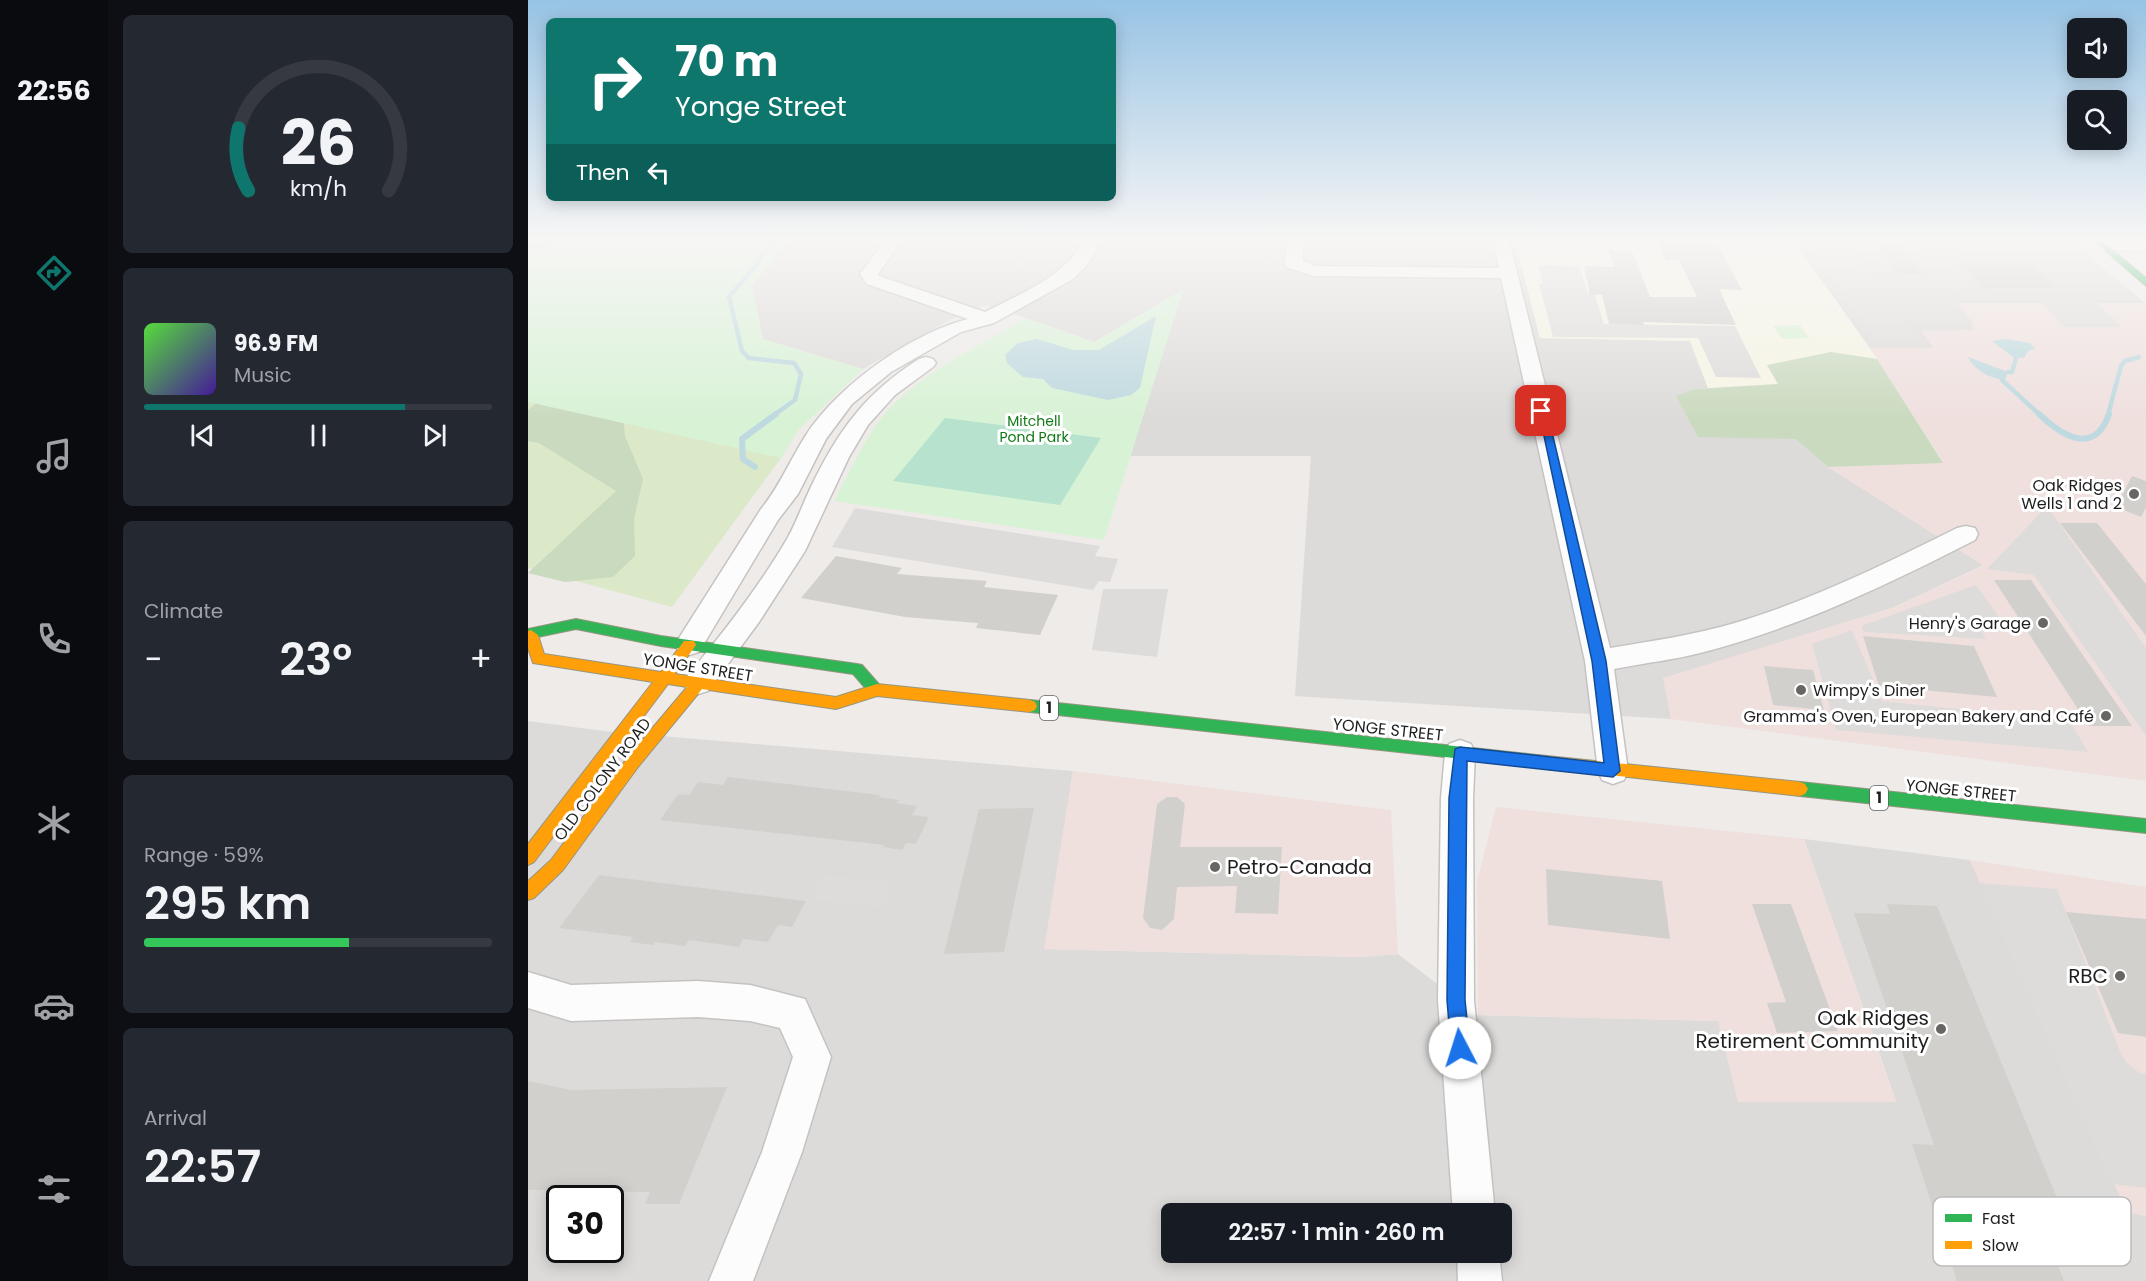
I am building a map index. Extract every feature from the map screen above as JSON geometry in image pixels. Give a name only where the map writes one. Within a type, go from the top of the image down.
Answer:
[{"type":"main road","name":"YONGE STREET","points":[[877,690],[857,669],[689,645],[576,624],[529,634],[538,658],[665,679],[836,703],[877,690],[1613,771],[2146,826]]},
{"type":"main road","name":"OLD COLONY ROAD","points":[[528,857],[605,759],[636,712],[665,679],[689,645]]},
{"type":"main road","name":"OLD COLONY ROAD","points":[[528,892],[557,865],[633,762],[698,683]]},
{"type":"street","points":[[931,300],[987,319]]},
{"type":"street","points":[[689,645],[753,544],[769,514],[786,494],[816,437],[845,399],[884,368],[954,328],[987,319],[1021,300]]},
{"type":"street","points":[[1515,300],[1599,661],[1613,771]]},
{"type":"street","points":[[698,683],[725,650],[798,542],[838,454],[872,403],[905,376],[973,336],[987,319]]},
{"type":"street","points":[[1599,661],[1701,642],[1789,615],[1845,594],[1966,534]]},
{"type":"street","points":[[753,544],[798,542]]},
{"type":"street","points":[[1460,753],[1457,798],[1456,1000],[1473,1203]]},
{"type":"street","points":[[528,990],[571,1003],[698,999],[750,1003],[792,1012],[812,1057],[782,1152],[731,1281]]},
{"type":"street","points":[[1479,1263],[1480,1281]]},
{"type":"shaded area","points":[[755,300],[1166,300],[1094,342],[987,305],[955,317],[863,369],[763,339]]},
{"type":"shaded area","points":[[1180,300],[1530,300],[1540,338],[1690,341],[1708,388],[1696,389],[1698,436],[1797,439],[1828,467],[1984,565],[1892,608],[1664,678],[1671,719],[1295,696],[1311,456],[1130,456]]},
{"type":"shaded area","points":[[1530,300],[1835,300],[1877,359],[1831,352],[1767,366],[1778,384],[1708,388],[1690,341],[1540,338]]},
{"type":"shaded area","points":[[1543,300],[1596,300],[1604,324],[1735,326],[1761,378],[1716,377],[1698,338],[1553,337]]},
{"type":"shaded area","points":[[1836,300],[2141,300],[2145,303],[1958,303],[1975,330],[1921,331],[1934,348],[1870,348]]},
{"type":"shaded area","points":[[1846,300],[1955,300],[1973,323],[1907,321],[1921,342],[1875,342]]},
{"type":"shaded area","points":[[2040,301],[2095,302],[2121,327],[2064,327]]},
{"type":"shaded area","points":[[1957,303],[2146,303],[2146,781],[1671,719],[1663,678],[1892,608],[1984,566],[1828,467],[1943,462],[1870,348],[1933,348],[1920,331],[1975,329]]},
{"type":"shaded area","points":[[2047,506],[2146,648],[2146,736],[2034,575],[1987,569]]},
{"type":"shaded area","points":[[855,508],[1100,546],[1095,556],[1118,559],[1110,582],[1099,581],[1093,590],[832,547]]},
{"type":"shaded area","points":[[1976,585],[2007,628],[1981,630],[1986,639],[1864,632],[1861,626]]},
{"type":"shaded area","points":[[1103,589],[1168,589],[1157,657],[1092,650]]},
{"type":"shaded area","points":[[1852,630],[1882,701],[2070,721],[2088,752],[1836,730],[1812,644]]},
{"type":"shaded area","points":[[528,721],[604,731],[1073,771],[1045,949],[1360,957],[1398,954],[1478,1015],[1718,1021],[1896,1101],[1804,839],[1970,860],[2120,1197],[1933,1197],[1933,1266],[2131,1266],[2131,1213],[2146,1216],[2146,1281],[528,1281]]},
{"type":"shaded area","points":[[1073,771],[1391,810],[1398,954],[1360,957],[1044,949]]},
{"type":"shaded area","points":[[1496,807],[1804,839],[1896,1102],[1738,1102],[1718,1021],[1478,1015],[1477,882]]},
{"type":"shaded area","points":[[1970,860],[2146,887],[2146,1216],[2131,1213],[2131,1197],[2120,1197]]},
{"type":"shaded area","points":[[824,875],[894,883],[882,908],[811,899]]},
{"type":"shaded area","points":[[1979,883],[2057,889],[2121,1054],[2127,1063],[2141,1074],[2146,1073],[2146,1188],[2112,1184]]},
{"type":"green space","points":[[528,300],[755,300],[762,339],[863,369],[798,430],[781,458],[672,607],[528,568]]},
{"type":"green space","points":[[528,300],[755,300],[762,339],[863,369],[798,430],[781,458],[528,402]]},
{"type":"green space","points":[[545,300],[562,300],[622,406],[625,436],[643,479],[634,519],[635,556],[613,577],[565,582],[528,573],[616,491],[539,443],[528,441],[528,410],[567,380]]},
{"type":"green space","name":"Mitchell Pond Park","points":[[1166,300],[1180,300],[1104,540],[834,501],[862,447],[882,417],[912,388],[949,362],[1026,318],[1094,342]]},
{"type":"green space","points":[[1800,325],[1809,338],[1782,339],[1773,326]]},
{"type":"green space","points":[[1831,352],[1877,359],[1943,463],[1828,467],[1796,439],[1698,437],[1676,396],[1696,389],[1778,384],[1767,365]]},
{"type":"green space","points":[[945,418],[1101,438],[1060,505],[893,481]]},
{"type":"water","points":[[1156,316],[1140,388],[1131,395],[1108,400],[1052,388],[1043,379],[1023,377],[1007,363],[1005,355],[1018,343],[1037,339],[1073,350],[1099,350]]},
{"type":"water","points":[[2006,339],[2030,343],[2035,349],[2028,351],[2024,358],[2013,357],[1992,341]]},
{"type":"water","points":[[1968,357],[2008,372],[2005,380],[1984,373],[1974,366]]},
{"type":"building","points":[[1603,300],[1724,300],[1736,325],[1643,322],[1644,325],[1609,324]]},
{"type":"building","name":"Oak Ridges Wells 1 and 2","points":[[2132,476],[2146,481],[2146,507],[2141,517],[2116,507]]},
{"type":"building","points":[[2060,523],[2097,523],[2146,584],[2146,636]]},
{"type":"building","points":[[836,556],[902,568],[897,574],[987,581],[984,587],[1058,595],[1040,635],[976,628],[978,623],[905,617],[801,598]]},
{"type":"building","points":[[1994,580],[2031,580],[2132,726],[2089,726]]},
{"type":"building","points":[[1863,636],[1974,646],[1997,697],[1879,686]]},
{"type":"building","points":[[1764,666],[1813,670],[1824,710],[1773,705]]},
{"type":"building","points":[[728,777],[880,795],[879,797],[899,800],[896,803],[917,806],[912,815],[929,817],[916,844],[906,843],[902,850],[883,847],[884,845],[660,820],[678,794],[689,795],[698,782],[723,785]]},
{"type":"building","name":"Petro-Canada","points":[[1167,797],[1177,797],[1185,804],[1180,847],[1282,847],[1278,914],[1235,913],[1237,886],[1177,887],[1174,919],[1162,930],[1150,928],[1143,918],[1157,804]]},
{"type":"building","points":[[1034,808],[1004,952],[944,954],[979,809]]},
{"type":"building","points":[[1546,869],[1662,881],[1670,939],[1548,925]]},
{"type":"building","points":[[599,875],[806,901],[792,927],[778,925],[768,942],[743,939],[739,947],[689,940],[685,946],[655,942],[653,945],[630,942],[633,937],[559,928]]},
{"type":"building","points":[[1752,904],[1791,904],[1838,1031],[1777,1033],[1767,1003],[1786,1002]]},
{"type":"building","name":"Oak Ridges Retirement Community","points":[[1887,904],[1937,906],[2057,1197],[1933,1197],[1933,1208],[1912,1144],[1934,1145],[1854,913],[1890,914]]},
{"type":"building","name":"RBC","points":[[2066,912],[2146,919],[2146,1037],[2118,1033]]},
{"type":"building","points":[[528,1081],[571,1090],[727,1087],[679,1204],[645,1204],[650,1192],[624,1192],[624,1185],[546,1185],[546,1190],[528,1190]]},
{"type":"building","name":"Oak Ridges Retirement Community","points":[[1952,1266],[2058,1266],[2064,1281],[1957,1281]]},
{"type":"waterway","points":[[730,300],[742,351],[749,358],[794,363],[801,374],[795,400],[774,415]]},
{"type":"waterway","points":[[2108,415],[2121,366],[2125,361],[2139,357]]},
{"type":"waterway","points":[[2008,372],[2012,372],[2016,358]]},
{"type":"waterway","points":[[2002,380],[2040,415]]},
{"type":"waterway","points":[[755,467],[743,459],[742,439],[776,414]]},
{"type":"waterway","points":[[2039,414],[2057,429],[2077,438],[2095,435],[2103,427],[2109,414]]},
{"type":"traffic: fast","points":[[528,634],[576,624],[661,641],[857,669],[877,690]]},
{"type":"traffic: fast","points":[[1030,706],[1537,761]]},
{"type":"traffic: fast","points":[[1800,789],[2146,826]]},
{"type":"traffic: slow","points":[[531,635],[538,659],[836,703],[877,690],[1030,706]]},
{"type":"traffic: slow","points":[[528,857],[689,645]]},
{"type":"traffic: slow","points":[[528,892],[557,865],[633,762],[698,683]]},
{"type":"traffic: slow","points":[[1537,761],[1800,789]]},
{"type":"place","name":"Oak Ridges Wells 1 and 2","points":[[2134,494]]},
{"type":"place","name":"Henry's Garage","points":[[2043,623]]},
{"type":"place","name":"Wimpy's Diner","points":[[1801,690]]},
{"type":"place","name":"Gramma's Oven, European Bakery and Café","points":[[2106,716]]},
{"type":"place","name":"Petro-Canada","points":[[1215,867]]},
{"type":"place","name":"RBC","points":[[2120,976]]},
{"type":"place","name":"Oak Ridges Retirement Community","points":[[1941,1029]]},
{"type":"route","points":[[1460,1048],[1456,1000],[1457,798],[1460,753],[1613,771],[1599,661],[1541,411]]}]
